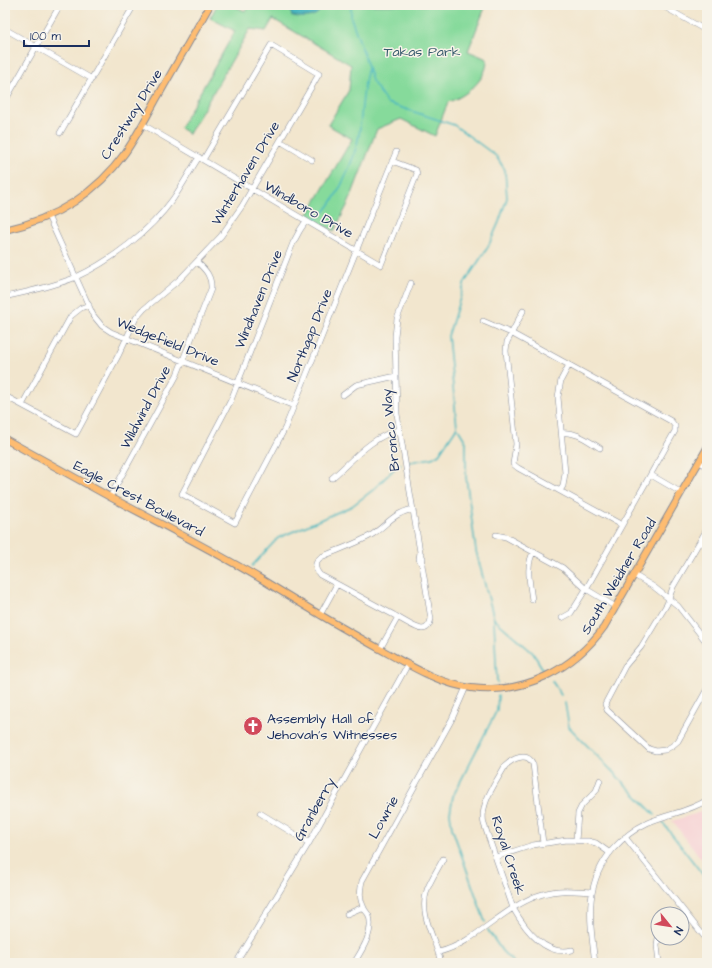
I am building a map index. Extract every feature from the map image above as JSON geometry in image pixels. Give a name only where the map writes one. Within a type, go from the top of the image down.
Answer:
[{"type":"main road","name":"Crestway Drive","points":[[5,230],[48,216],[71,204],[103,179],[126,152],[210,5]]},
{"type":"main road","name":"Eagle Crest Boulevard","points":[[5,439],[261,579]]},
{"type":"main road","name":"South Weidner Road","points":[[261,579],[380,649],[429,675],[452,684],[488,689],[503,688],[534,681],[555,672],[571,662],[595,640],[604,627],[707,448]]},
{"type":"street","points":[[5,101],[60,5]]},
{"type":"street","points":[[60,134],[134,5]]},
{"type":"street","points":[[661,5],[707,31]]},
{"type":"street","points":[[5,29],[92,79]]},
{"type":"street","name":"Winterhaven Drive","points":[[22,405],[76,434],[119,354],[132,323],[139,314],[180,279],[221,236],[252,189],[319,74],[271,45],[201,159]]},
{"type":"street","name":"Windboro Drive","points":[[142,124],[381,265],[417,174],[416,170],[392,161]]},
{"type":"street","points":[[280,140],[312,160]]},
{"type":"street","name":"Northgap Drive","points":[[235,523],[276,446],[294,406],[396,152]]},
{"type":"street","points":[[5,297],[48,287],[76,277],[117,252],[138,237],[154,221],[172,200],[201,159]]},
{"type":"street","name":"Wedgefield Drive","points":[[48,216],[88,305],[97,321],[102,326],[125,338],[238,382],[294,406]]},
{"type":"street","name":"Windhaven Drive","points":[[235,523],[182,494],[223,416],[293,243],[306,221]]},
{"type":"street","name":"Wildwind Drive","points":[[110,497],[166,396],[183,360],[210,289],[211,284],[209,275],[197,262]]},
{"type":"street","name":"Bronco Way","points":[[398,617],[424,629],[428,628],[431,619],[422,565],[424,558],[420,552],[397,414],[396,328],[400,310],[411,283]]},
{"type":"street","points":[[5,396],[22,405],[71,316],[81,308],[88,305]]},
{"type":"street","points":[[523,311],[507,342],[506,351],[516,444],[514,464],[518,468],[622,525]]},
{"type":"street","points":[[483,321],[511,333],[671,421],[675,426],[675,431],[586,589],[571,613],[562,618]]},
{"type":"street","points":[[560,491],[563,486],[566,473],[558,388],[569,365]]},
{"type":"street","points":[[343,395],[356,385],[396,376]]},
{"type":"street","points":[[332,478],[382,436],[399,430]]},
{"type":"street","points":[[562,433],[568,432],[575,434],[600,448]]},
{"type":"street","points":[[699,462],[707,466]]},
{"type":"street","points":[[650,475],[682,493]]},
{"type":"street","points":[[380,649],[398,617],[320,575],[316,571],[315,566],[317,560],[321,557],[372,534],[394,516],[413,509]]},
{"type":"street","points":[[707,529],[641,647],[625,666],[604,704],[607,710],[649,749],[661,751],[672,746],[678,741],[707,689]]},
{"type":"street","points":[[496,535],[506,537],[563,568],[586,589],[616,606]]},
{"type":"street","points":[[700,542],[707,546]]},
{"type":"street","points":[[532,600],[528,565],[530,557],[534,551]]},
{"type":"street","points":[[634,575],[669,598],[684,612],[707,643]]},
{"type":"street","points":[[320,615],[337,584]]},
{"type":"street","name":"Granberry","points":[[236,963],[309,843],[408,664]]},
{"type":"street","name":"Lowrie","points":[[357,962],[370,928],[369,916],[363,907],[359,895],[362,881],[452,719],[466,687]]},
{"type":"street","name":"Royal Creek","points":[[543,843],[534,770],[531,761],[524,757],[517,758],[505,766],[485,805],[483,814],[484,824],[513,908],[525,928],[542,944],[560,952],[572,950]]},
{"type":"street","points":[[576,841],[578,813],[582,806],[596,791],[600,780]]},
{"type":"street","points":[[595,963],[590,916],[592,892],[599,870],[610,853],[625,837],[647,823],[691,809],[707,800]]},
{"type":"street","points":[[260,813],[309,843]]},
{"type":"street","points":[[625,837],[678,906]]},
{"type":"street","points":[[496,857],[543,843],[567,840],[596,843],[610,853]]},
{"type":"street","points":[[441,963],[439,952],[426,920],[424,905],[428,887],[443,860]]},
{"type":"street","points":[[439,952],[459,945],[513,908],[533,897],[564,890],[592,892]]},
{"type":"street","points":[[346,914],[363,907]]},
{"type":"street","points":[[690,921],[707,940]]},
{"type":"street","points":[[657,946],[659,963]]},
{"type":"shaded area","points":[[707,808],[707,866],[672,821],[695,814]]},
{"type":"green space","name":"Takas Park","points":[[217,5],[232,5],[245,11],[249,5],[486,5],[468,51],[487,59],[486,66],[480,80],[474,86],[455,100],[448,102],[435,136],[401,119],[377,129],[349,202],[334,231],[307,216],[352,139],[328,125],[349,90],[351,65],[273,19],[266,31],[250,29],[189,134],[180,128],[235,31],[210,18]]},
{"type":"water","points":[[289,5],[321,5],[318,13],[300,17],[292,16],[290,10],[283,10]]},
{"type":"waterway","points":[[351,5],[351,18],[372,81],[387,103],[454,125],[496,156],[505,170],[507,198],[499,222],[488,247],[465,282],[448,336],[457,427],[466,442],[466,477],[476,551],[494,619],[497,683]]},
{"type":"waterway","points":[[314,220],[331,204],[350,164],[359,135],[363,93],[368,68]]},
{"type":"waterway","points":[[409,462],[432,458],[439,454],[457,427]]},
{"type":"waterway","points":[[252,566],[278,538],[352,506],[373,490],[401,464]]},
{"type":"waterway","points":[[494,619],[533,653],[544,671]]},
{"type":"waterway","points":[[552,681],[561,695]]},
{"type":"waterway","points":[[485,922],[452,828],[450,813],[453,796],[497,710],[498,695]]},
{"type":"waterway","points":[[565,703],[569,727],[655,815]]},
{"type":"waterway","points":[[663,823],[707,880]]},
{"type":"waterway","points":[[488,930],[502,951],[514,963]]},
{"type":"place","name":"Assembly Hall of Jehovah's Witnesses","points":[[253,726]]}]
